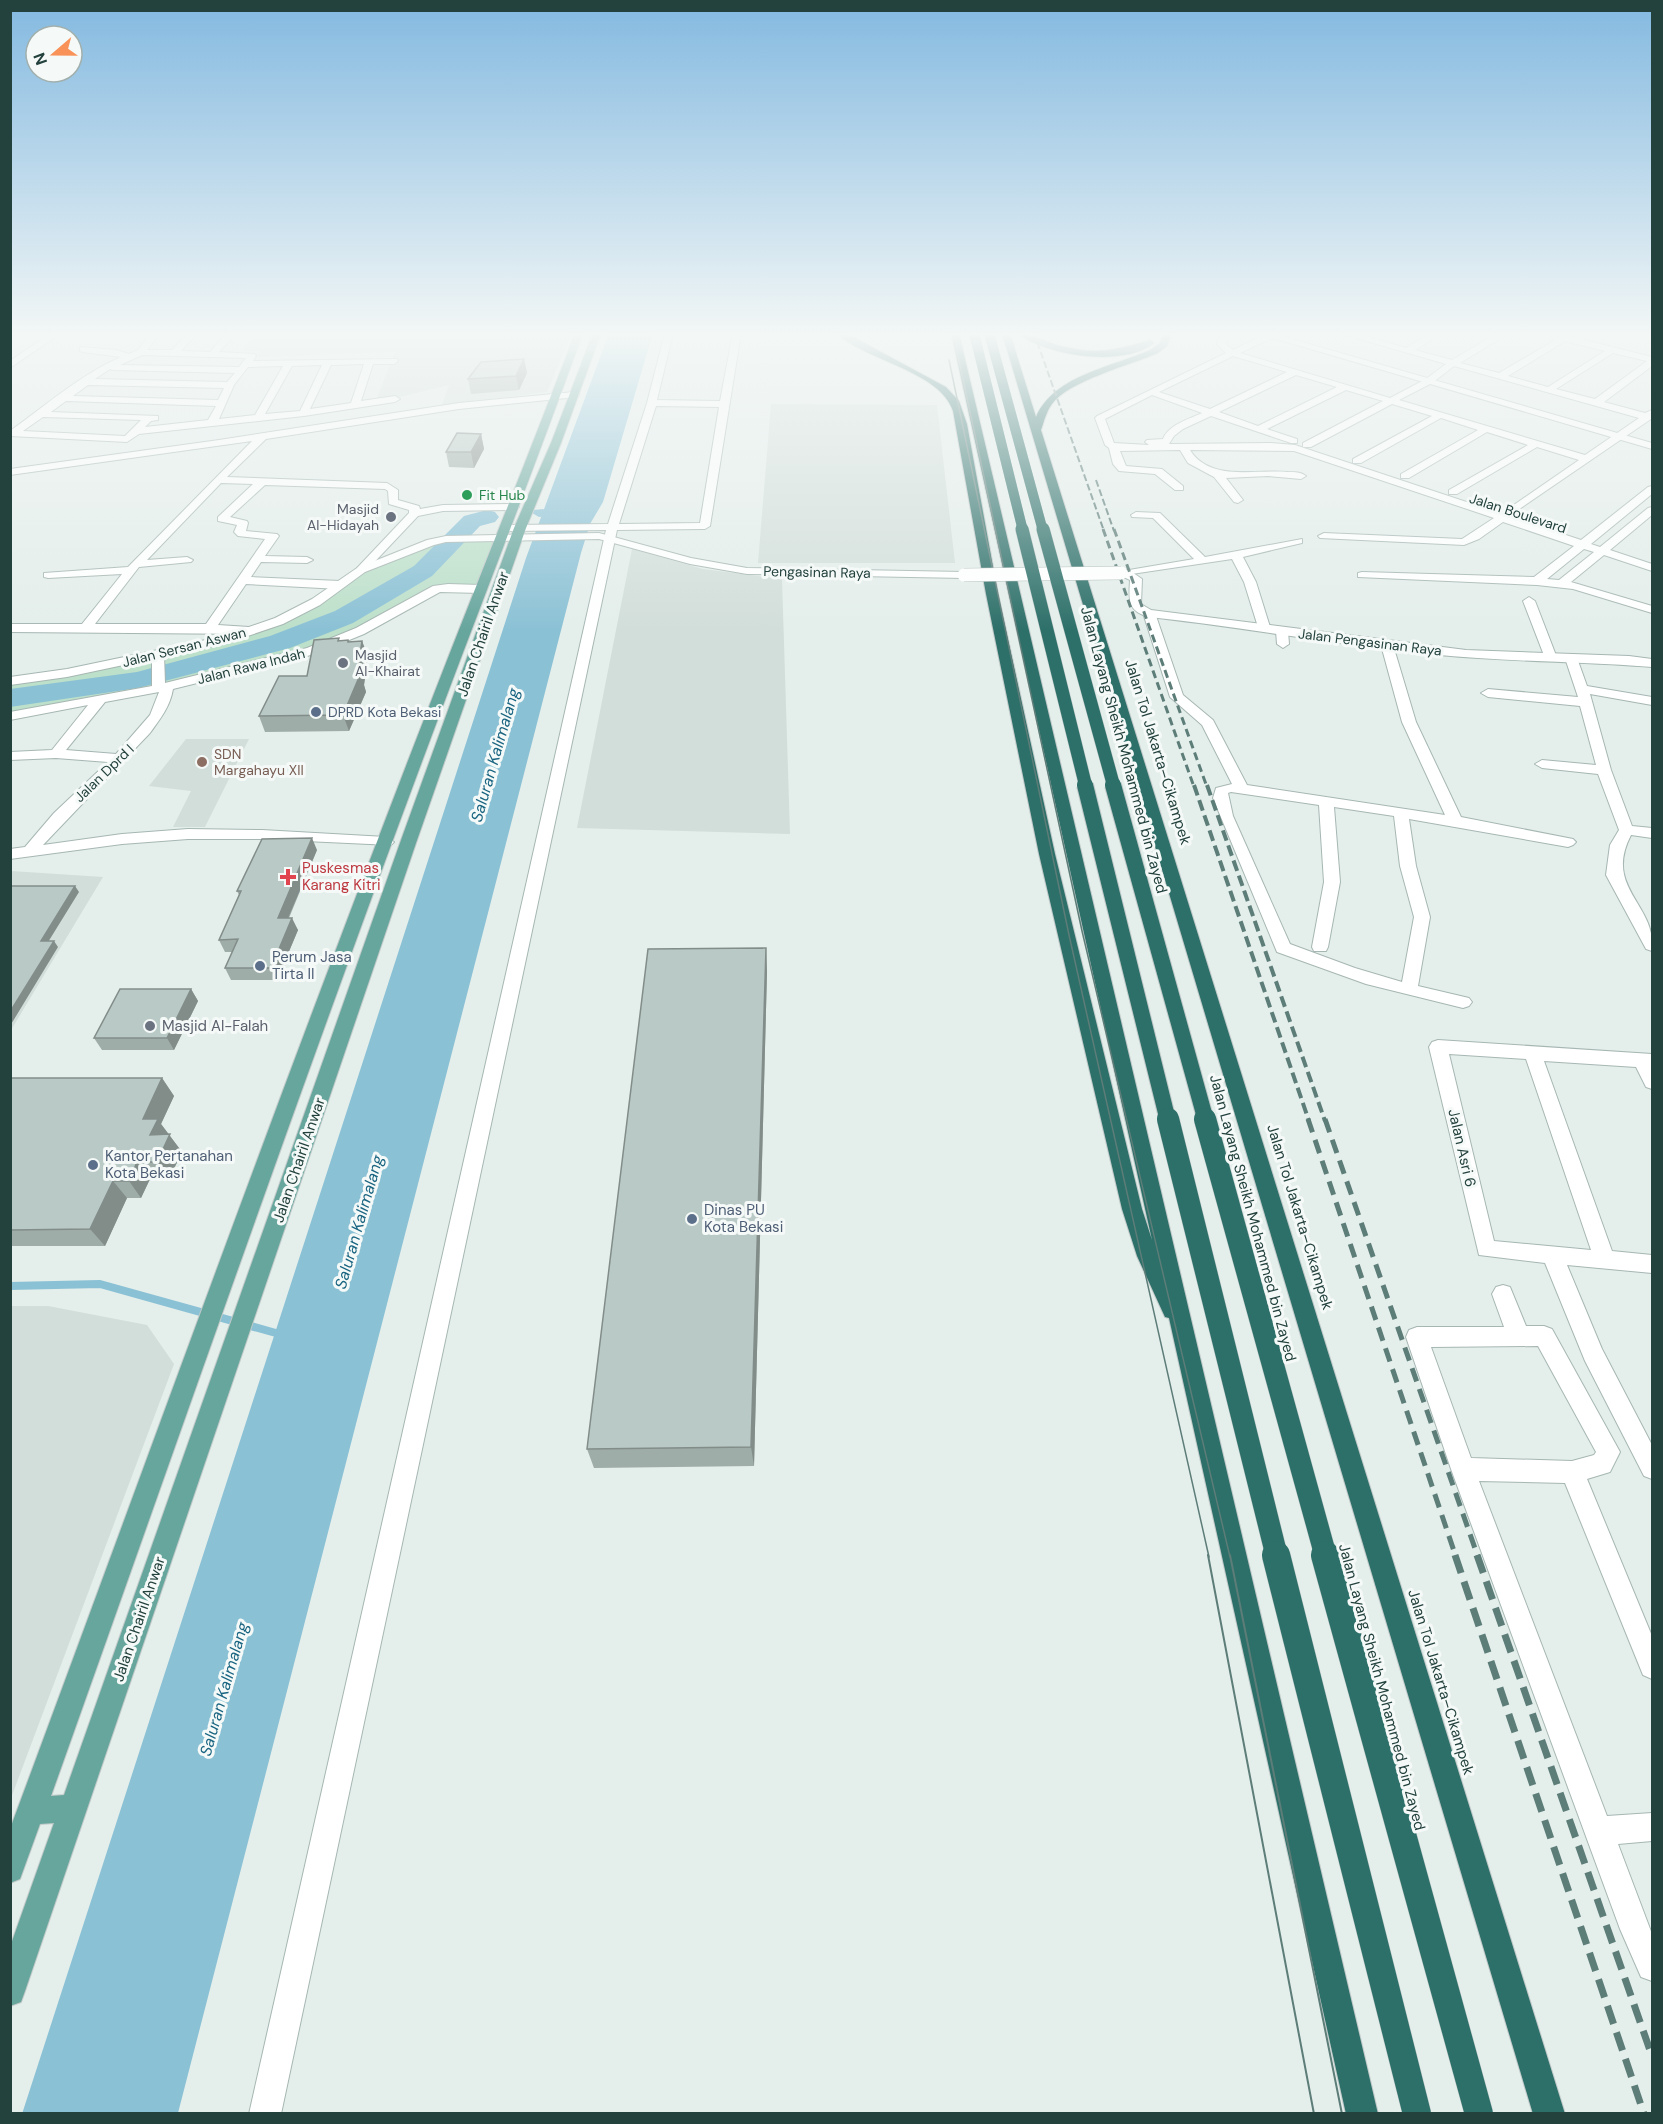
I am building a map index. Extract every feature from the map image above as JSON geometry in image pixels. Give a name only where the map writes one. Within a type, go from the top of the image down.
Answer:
[{"type":"highway","points":[[963,432],[992,594],[1047,854],[1132,1209],[1158,1282],[1183,1327]]},
{"type":"highway","points":[[978,432],[1362,2114]]},
{"type":"highway","points":[[998,432],[1225,1352],[1417,2114]]},
{"type":"highway","name":"Jalan Layang Sheikh Mohammed bin Zayed","points":[[1016,432],[1479,2114]]},
{"type":"highway","name":"Jalan Tol Jakarta–Cikampek","points":[[1037,432],[1549,2114]]},
{"type":"main road","name":"Jalan Chairil Anwar","points":[[10,1869],[296,1084],[453,662],[481,590],[518,533],[514,507],[543,432]]},
{"type":"main road","name":"Jalan Chairil Anwar","points":[[10,1991],[408,843],[518,533],[559,432]]},
{"type":"main road","points":[[453,662],[473,663]]},
{"type":"main road","points":[[386,842],[408,843]]},
{"type":"main road","points":[[296,1084],[325,1083]]},
{"type":"main road","points":[[32,1810],[74,1809]]},
{"type":"street","points":[[15,432],[13,434],[127,439],[135,432]]},
{"type":"street","points":[[10,472],[165,452],[288,432]]},
{"type":"street","points":[[265,2114],[604,532],[641,432]]},
{"type":"street","points":[[604,532],[706,525],[720,432]]},
{"type":"street","points":[[1106,432],[1118,464],[1123,469],[1158,471],[1179,488]]},
{"type":"street","points":[[1111,444],[1167,442],[1172,432]]},
{"type":"street","name":"Jalan Boulevard","points":[[1268,432],[1512,511],[1588,541]]},
{"type":"street","points":[[1307,445],[1332,432]]},
{"type":"street","points":[[1357,461],[1409,432]]},
{"type":"street","points":[[1405,476],[1481,432]]},
{"type":"street","points":[[1496,432],[1587,459]]},
{"type":"street","points":[[1602,432],[1653,446]]},
{"type":"street","points":[[1512,511],[1626,432]]},
{"type":"street","points":[[86,628],[134,567],[263,436]]},
{"type":"street","points":[[1111,444],[1184,448],[1271,446],[1295,448],[1501,518],[1653,557]]},
{"type":"street","points":[[1453,492],[1536,444]]},
{"type":"street","points":[[1184,448],[1192,461],[1218,475],[1239,500]]},
{"type":"street","points":[[1218,475],[1268,473],[1301,476]]},
{"type":"street","points":[[218,480],[390,487],[393,490],[393,502],[415,508],[414,514],[361,570]]},
{"type":"street","points":[[210,628],[272,535],[242,534],[240,532],[243,524],[222,519],[262,482]]},
{"type":"street","points":[[1537,581],[1653,489]]},
{"type":"street","points":[[414,514],[443,508],[514,507]]},
{"type":"street","points":[[1562,584],[1653,510]]},
{"type":"street","points":[[1136,515],[1156,514],[1202,560]]},
{"type":"street","points":[[1324,536],[1464,542],[1501,518]]},
{"type":"street","name":"Pengasinan Raya","points":[[518,533],[604,532],[690,561],[747,571],[964,575],[1125,573],[1236,555],[1298,541]]},
{"type":"street","name":"Jalan Sersan Aswan","points":[[10,681],[158,658],[223,640],[288,616],[316,602],[361,570],[431,542],[518,533]]},
{"type":"street","points":[[1606,546],[1653,568]]},
{"type":"street","points":[[382,550],[405,552]]},
{"type":"street","points":[[1236,555],[1250,582],[1264,627]]},
{"type":"street","points":[[257,559],[307,560]]},
{"type":"street","points":[[48,576],[187,560]]},
{"type":"street","points":[[1125,573],[1137,581],[1135,604],[1140,610],[1149,613],[1177,697],[1208,723],[1242,789]]},
{"type":"street","points":[[1362,575],[1537,581],[1562,584],[1653,610]]},
{"type":"street","points":[[244,580],[340,585]]},
{"type":"street","name":"Jalan Rawa Indah","points":[[10,716],[100,700],[311,651],[360,631],[437,590],[481,590]]},
{"type":"street","points":[[1529,601],[1551,658]]},
{"type":"street","name":"Jalan Pengasinan Raya","points":[[1149,613],[1264,627],[1283,637],[1467,654],[1612,658],[1653,663]]},
{"type":"street","points":[[10,628],[210,628],[249,631]]},
{"type":"street","points":[[1387,645],[1409,722],[1455,821]]},
{"type":"street","points":[[158,658],[162,685]]},
{"type":"street","points":[[1571,658],[1604,770],[1626,830],[1618,844],[1613,867],[1614,875],[1653,945]]},
{"type":"street","name":"Jalan Dprd I","points":[[29,852],[50,826],[135,744],[167,694],[162,685]]},
{"type":"street","points":[[1488,693],[1653,701]]},
{"type":"street","points":[[56,754],[100,700]]},
{"type":"street","points":[[10,756],[56,754],[119,758]]},
{"type":"street","points":[[1542,764],[1604,770]]},
{"type":"street","points":[[1463,1002],[1409,990],[1316,962],[1283,948],[1223,809],[1221,791],[1230,788],[1242,789],[1326,801],[1455,821],[1568,842]]},
{"type":"street","points":[[1320,947],[1332,882],[1326,801]]},
{"type":"street","points":[[1401,813],[1408,866],[1422,917],[1409,990]]},
{"type":"street","points":[[1626,830],[1653,832]]},
{"type":"street","points":[[10,854],[133,838],[187,834],[253,834],[386,842]]},
{"type":"street","name":"Jalan Asri 6","points":[[1533,1054],[1438,1047],[1486,1249],[1552,1255]]},
{"type":"street","points":[[1604,1259],[1533,1054],[1648,1061],[1653,1083]]},
{"type":"street","points":[[1653,1264],[1552,1255],[1593,1354],[1653,1468]]},
{"type":"street","points":[[1503,1294],[1518,1335]]},
{"type":"street","points":[[1463,1469],[1572,1472],[1602,1464],[1608,1452],[1544,1336],[1417,1337],[1463,1469],[1635,1929],[1653,1966]]},
{"type":"street","points":[[1572,1472],[1653,1666]]},
{"type":"street","points":[[1599,1831],[1653,1827]]},
{"type":"shaded area","points":[[769,432],[940,432],[955,563],[758,563]]},
{"type":"shaded area","points":[[632,549],[703,569],[782,579],[790,834],[577,828]]},
{"type":"shaded area","name":"SDN Margahayu XII","points":[[186,739],[249,739],[205,827],[173,827],[191,791],[149,786]]},
{"type":"shaded area","points":[[11,871],[103,877],[11,1030]]},
{"type":"shaded area","points":[[11,1306],[48,1306],[147,1325],[174,1364],[11,1798]]},
{"type":"green space","points":[[503,537],[481,589],[445,588],[360,631],[270,662],[11,716],[10,681],[158,655],[279,621],[361,570],[431,542]]},
{"type":"water","name":"Saluran Kalimalang","points":[[572,432],[624,432],[603,502],[590,524],[581,553],[178,2113],[22,2114],[526,558]]},
{"type":"building","points":[[457,433],[481,434],[471,452],[446,452]]},
{"type":"building","points":[[339,638],[338,641],[362,641],[357,675],[360,675],[343,715],[259,716],[279,676],[307,676],[314,640]]},
{"type":"building","points":[[312,838],[278,918],[292,918],[271,968],[225,968],[238,939],[219,940],[241,891],[237,891],[262,839]]},
{"type":"building","points":[[10,886],[75,886],[41,941],[54,941],[10,1012]]},
{"type":"building","name":"Dinas PU Kota Bekasi","points":[[766,948],[751,1447],[587,1449],[648,949]]},
{"type":"building","name":"Masjid Al-Falah","points":[[120,989],[191,989],[167,1038],[94,1038]]},
{"type":"building","name":"Kantor Pertanahan Kota Bekasi","points":[[10,1078],[162,1078],[143,1119],[158,1119],[150,1135],[170,1134],[157,1162],[137,1162],[129,1181],[113,1181],[90,1229],[10,1230]]},
{"type":"waterway","points":[[10,698],[138,680],[280,642],[344,617],[423,571],[472,521],[487,517]]},
{"type":"waterway","points":[[10,1286],[100,1284],[283,1335]]},
{"type":"tram line","points":[[964,432],[1069,935],[1209,1557]]},
{"type":"tram line","points":[[974,432],[1082,931],[1230,1557]]},
{"type":"tram line","points":[[1208,1555],[1314,2114]]},
{"type":"tram line","points":[[1230,1555],[1342,2114]]},
{"type":"railway","points":[[1069,432],[1104,531]]},
{"type":"railway","points":[[1096,480],[1114,531]]},
{"type":"railway","points":[[1103,529],[1194,787]]},
{"type":"railway","points":[[1114,529],[1207,787]]},
{"type":"railway","points":[[1194,785],[1309,1121]]},
{"type":"railway","points":[[1207,785],[1325,1121]]},
{"type":"railway","points":[[1308,1119],[1456,1557]]},
{"type":"railway","points":[[1325,1119],[1478,1557]]},
{"type":"railway","points":[[1455,1555],[1644,2114]]},
{"type":"railway","points":[[1477,1555],[1652,2056]]},
{"type":"place","name":"Fit Hub","points":[[467,495]]},
{"type":"place","name":"Masjid Al-Hidayah","points":[[391,517]]},
{"type":"place","name":"Masjid Al-Khairat","points":[[343,663]]},
{"type":"place","name":"DPRD Kota Bekasi","points":[[316,712]]},
{"type":"place","name":"SDN Margahayu XII","points":[[202,762]]},
{"type":"place","name":"Puskesmas Karang Kitri","points":[[288,877]]},
{"type":"place","name":"Perum Jasa Tirta II","points":[[260,966]]},
{"type":"place","name":"Masjid Al-Falah","points":[[150,1026]]},
{"type":"place","name":"Kantor Pertanahan Kota Bekasi","points":[[93,1165]]},
{"type":"place","name":"Dinas PU Kota Bekasi","points":[[692,1219]]}]
